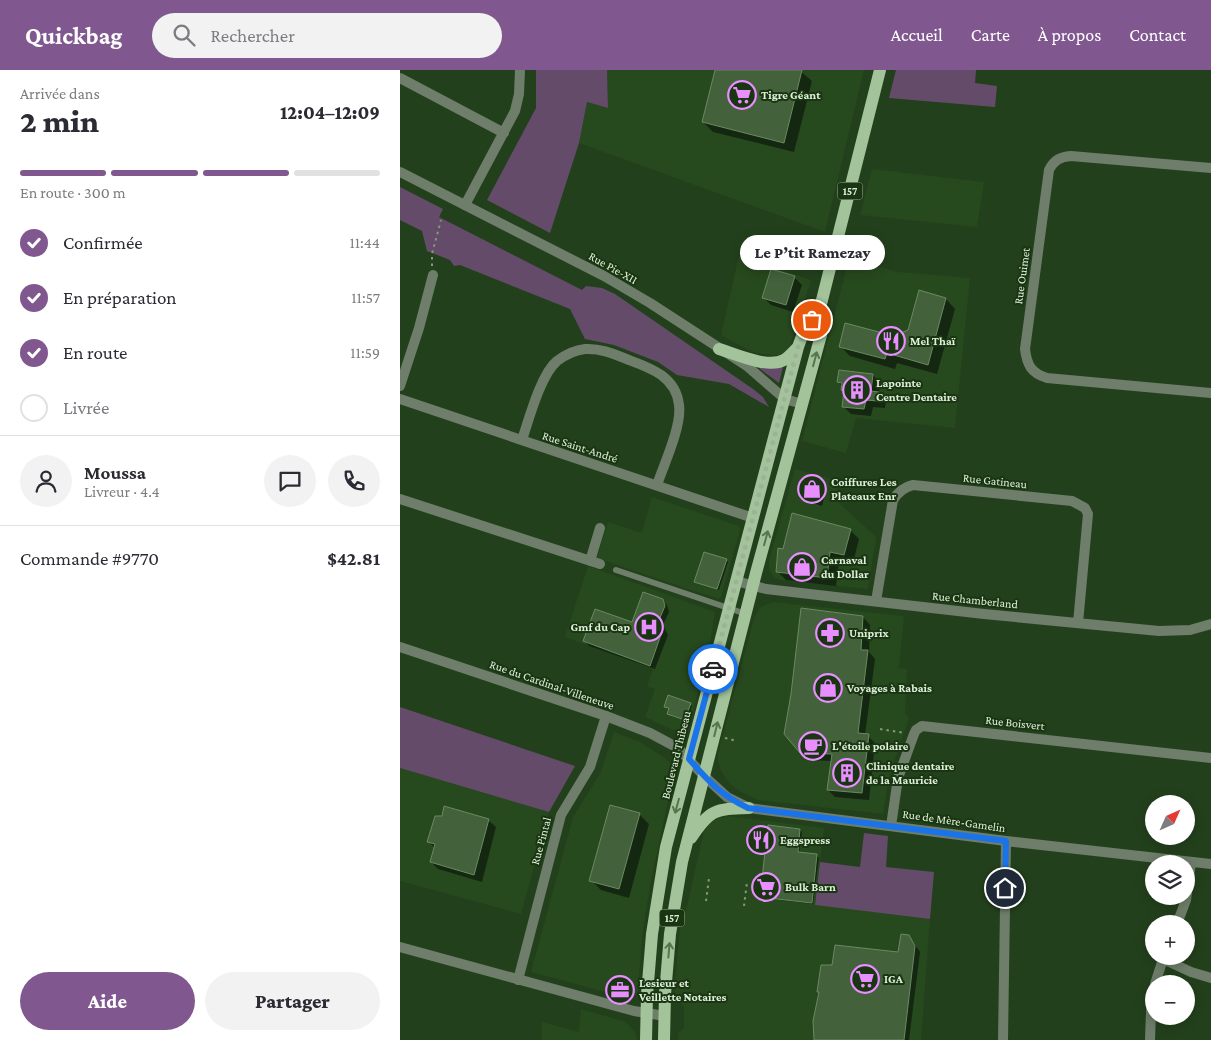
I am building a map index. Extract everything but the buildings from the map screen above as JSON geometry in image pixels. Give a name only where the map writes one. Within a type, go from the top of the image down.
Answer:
[{"type":"main road","name":"Boulevard Thibeau","points":[[664,1040],[670,934],[686,846],[753,586],[821,335],[819,312],[880,70]]},
{"type":"main road","name":"Boulevard Thibeau","points":[[646,1040],[652,934],[666,847],[798,347],[806,328],[819,312]]},
{"type":"main road","points":[[719,348],[770,363],[785,360],[798,347]]},
{"type":"main road","points":[[686,846],[702,822],[712,813],[727,808],[748,808]]},
{"type":"street","points":[[465,205],[516,107],[519,94],[520,70]]},
{"type":"street","points":[[400,78],[504,133]]},
{"type":"street","name":"Rue Ouimet","points":[[1211,168],[1071,156],[1063,156],[1057,159],[1049,170],[1025,349],[1029,367],[1037,375],[1046,378],[1211,393]]},
{"type":"street","name":"Rue Pie-XII","points":[[400,172],[604,276],[650,303],[747,366],[785,399],[802,404]]},
{"type":"street","points":[[400,386],[419,328],[433,275]]},
{"type":"street","points":[[522,440],[543,380],[552,366],[567,354],[579,350],[590,349],[609,352],[660,373],[671,383],[678,397],[679,418],[657,485]]},
{"type":"street","name":"Rue Saint-André","points":[[400,399],[753,518]]},
{"type":"street","name":"Rue Gatineau","points":[[876,601],[893,500],[896,494],[907,487],[913,486],[1072,501],[1085,508],[1088,514],[1078,623]]},
{"type":"street","points":[[400,499],[595,562],[600,528]]},
{"type":"street","name":"Rue Chamberland","points":[[736,581],[766,589],[1078,623],[1168,631],[1190,630],[1211,624]]},
{"type":"street","name":"Rue du Cardinal-Villeneuve","points":[[400,647],[606,716],[650,733],[678,748],[704,776]]},
{"type":"street","name":"Rue Pintal","points":[[518,980],[561,815],[590,767],[606,716]]},
{"type":"street","name":"Rue Boisvert","points":[[914,734],[918,728],[926,726],[1211,758]]},
{"type":"street","points":[[891,826],[898,778],[914,734]]},
{"type":"street","name":"Rue de Mère-Gamelin","points":[[704,776],[727,797],[748,808],[1145,857]]},
{"type":"street","points":[[1003,1040],[1006,841]]},
{"type":"street","name":"Rue de Mère-Gamelin","points":[[1195,862],[1211,864]]},
{"type":"street","points":[[400,948],[647,1014],[665,1016]]},
{"type":"street","points":[[1177,965],[1191,972],[1211,978]]},
{"type":"street","points":[[1150,1040],[1151,1025]]},
{"type":"lane","points":[[616,570],[746,614]]},
{"type":"path","points":[[432,254],[441,220]]},
{"type":"path","points":[[880,730],[914,734]]},
{"type":"path","points":[[706,900],[709,878]]},
{"type":"path","points":[[744,906],[747,882]]},
{"type":"shaded area","points":[[536,70],[607,70],[608,108],[587,102],[579,143],[550,233],[487,200],[536,108]]},
{"type":"shaded area","points":[[607,70],[864,70],[825,232],[579,143],[587,102],[608,108]]},
{"type":"shaded area","points":[[896,70],[976,70],[975,83],[997,86],[995,107],[889,98]]},
{"type":"shaded area","points":[[872,169],[984,182],[977,227],[860,215]]},
{"type":"shaded area","points":[[400,187],[443,209],[439,217],[582,290],[586,286],[602,288],[615,294],[753,389],[763,397],[769,407],[729,384],[677,375],[658,362],[614,345],[585,339],[570,309],[460,265],[454,266],[450,260],[427,251],[422,231],[400,220]]},
{"type":"shaded area","points":[[739,256],[811,280],[790,346],[781,355],[752,352],[721,335]]},
{"type":"shaded area","points":[[849,259],[898,272],[970,278],[955,428],[856,418],[846,453],[802,441]]},
{"type":"shaded area","points":[[759,367],[783,367],[779,383],[760,369]]},
{"type":"shaded area","points":[[795,469],[839,481],[835,499],[876,537],[868,589],[780,580],[775,578],[770,572],[769,560]]},
{"type":"shaded area","points":[[652,497],[739,526],[740,530],[719,599],[597,558],[608,522],[642,533]]},
{"type":"shaded area","points":[[588,566],[715,612],[711,637],[690,723],[683,731],[673,730],[645,717],[655,689],[647,686],[653,669],[565,637]]},
{"type":"shaded area","points":[[773,602],[904,616],[899,668],[907,669],[905,713],[909,718],[889,777],[883,814],[758,800],[739,791],[730,784],[721,771],[718,754],[754,618],[761,607]]},
{"type":"shaded area","points":[[400,707],[575,766],[549,812],[400,768]]},
{"type":"shaded area","points":[[614,732],[640,742],[665,758],[675,768],[650,886],[642,937],[638,991],[633,997],[628,998],[531,972],[573,817],[600,774]]},
{"type":"shaded area","points":[[400,768],[549,812],[521,914],[400,881]]},
{"type":"shaded area","points":[[728,816],[824,828],[815,905],[930,919],[921,1040],[678,1040],[679,1032],[684,1028],[684,1006],[677,1001],[674,993],[680,928],[687,906],[704,831],[715,819]]},
{"type":"shaded area","points":[[864,833],[888,836],[886,867],[934,872],[930,919],[815,905],[820,862],[860,867]]},
{"type":"shaded area","points":[[581,1009],[626,1022],[635,1032],[637,1040],[542,1040],[542,1022],[579,1032]]},
{"type":"way so far","points":[[713,669],[798,347],[806,328],[812,320]]},
{"type":"place","name":"Tigre Géant","points":[[742,95]]},
{"type":"place","name":"Le P’tit Ramezay","points":[[812,320]]},
{"type":"place","name":"Mel Thaï","points":[[891,341]]},
{"type":"place","name":"Lapointe Centre Dentaire","points":[[857,390]]},
{"type":"place","name":"Coiffures Les Plateaux Enr","points":[[812,489]]},
{"type":"place","name":"Carnaval du Dollar","points":[[802,567]]},
{"type":"place","name":"Gmf du Cap","points":[[649,627]]},
{"type":"place","name":"Uniprix","points":[[830,633]]},
{"type":"place","name":"Voyages à Rabais","points":[[828,688]]},
{"type":"place","name":"L'étoile polaire","points":[[813,746]]},
{"type":"place","name":"Clinique dentaire de la Mauricie","points":[[847,773]]},
{"type":"place","name":"Eggspress","points":[[761,840]]},
{"type":"place","name":"Bulk Barn","points":[[766,887]]},
{"type":"place","name":"IGA","points":[[865,979]]},
{"type":"place","name":"Lesieur et Veillette Notaires","points":[[620,990]]},
{"type":"route","points":[[713,669],[689,759],[727,797],[748,808],[1006,841],[1005,888]]}]
